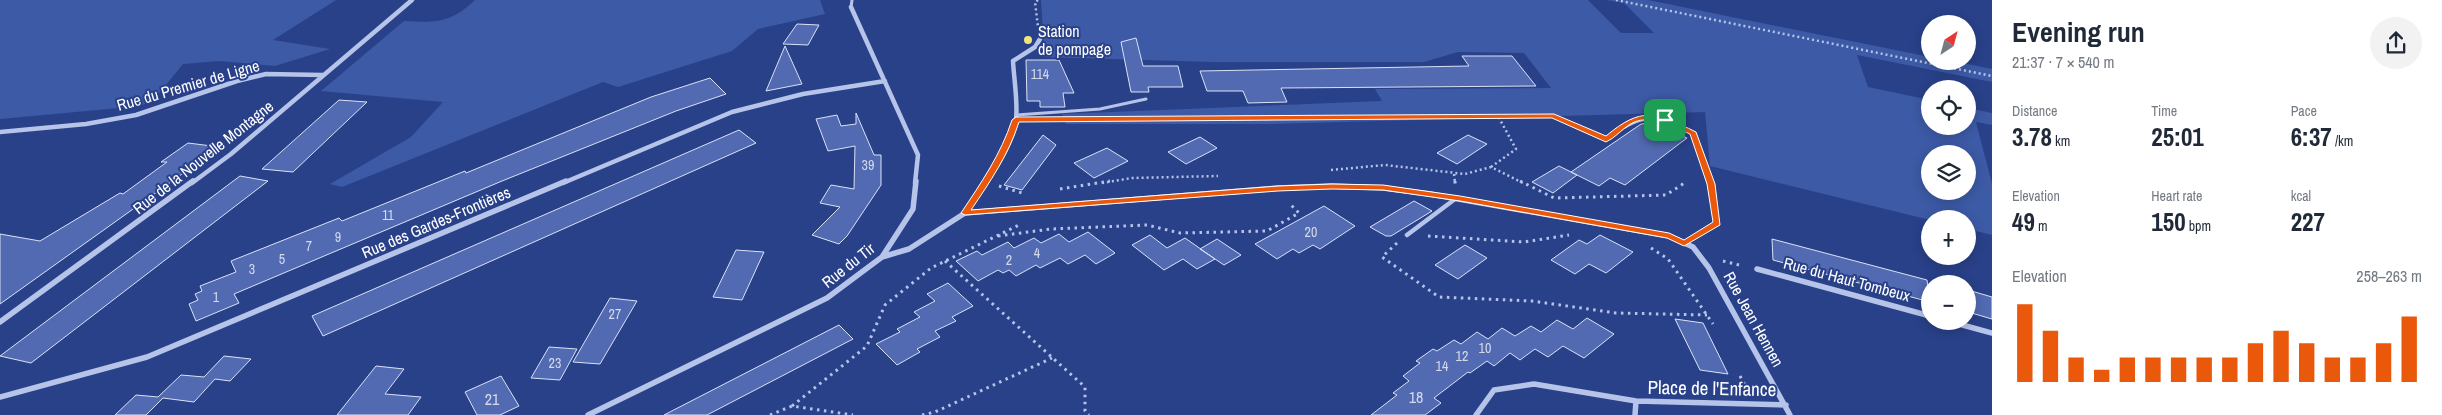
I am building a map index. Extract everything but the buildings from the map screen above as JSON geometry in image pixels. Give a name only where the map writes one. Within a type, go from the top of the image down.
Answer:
[{"type":"street","name":"Rue de la Nouvelle Montagne","points":[[0,322],[231,154],[412,0]]},
{"type":"street","name":"Rue du Tir","points":[[588,415],[827,298],[882,257],[913,209],[918,155],[851,8]]},
{"type":"street","points":[[965,213],[986,182],[1011,136],[1016,115],[1013,61],[1035,47],[1040,39]]},
{"type":"street","name":"Rue du Premier de Ligne","points":[[0,132],[86,124],[136,115],[237,81],[266,74],[323,75]]},
{"type":"street","name":"Rue des Gardes-Frontières","points":[[0,397],[147,357],[732,112],[803,94],[885,81]]},
{"type":"street","name":"Rue Jean Hennen","points":[[882,257],[909,249],[965,213],[1278,188],[1332,186],[1383,188],[1457,198],[1669,236],[1699,252],[1710,268],[1790,415]]},
{"type":"street","name":"Rue du Haut Tombeux","points":[[1757,269],[1921,314]]},
{"type":"street","points":[[1976,329],[1992,333]]},
{"type":"street","name":"Place de l'Enfance","points":[[1476,415],[1494,390],[1534,384],[1636,401],[1755,402],[1786,405]]},
{"type":"street","name":"Place de l'Enfance","points":[[1635,415],[1636,401]]},
{"type":"lane","points":[[851,8],[852,0]]},
{"type":"lane","points":[[1016,115],[1134,104],[1146,100]]},
{"type":"lane","points":[[1606,140],[1628,122],[1641,118],[1665,120],[1693,133],[1711,184],[1717,224],[1684,243]]},
{"type":"lane","points":[[1407,235],[1457,198]]},
{"type":"path","points":[[1038,0],[1035,2],[1040,39]]},
{"type":"path","points":[[1616,0],[1992,76]]},
{"type":"path","points":[[1454,174],[1465,174],[1491,167],[1516,149],[1498,116]]},
{"type":"path","points":[[1114,119],[1554,116],[1606,140]]},
{"type":"path","points":[[1491,167],[1554,198],[1666,195],[1686,182]]},
{"type":"path","points":[[995,236],[1051,229],[1146,225],[1180,233],[1267,231],[1299,213],[1288,202]]},
{"type":"path","points":[[770,415],[792,406],[867,346],[885,305],[931,268],[1030,220]]},
{"type":"path","points":[[1571,234],[1524,242],[1407,235],[1382,258],[1438,297],[1532,301],[1616,313],[1707,315]]},
{"type":"path","points":[[1647,246],[1668,259],[1713,324]]},
{"type":"path","points":[[1699,252],[1710,258],[1757,269]]},
{"type":"path","points":[[945,261],[1085,387],[1085,411],[1089,415]]},
{"type":"path","points":[[922,415],[935,412],[1052,358]]},
{"type":"path","points":[[792,406],[853,415]]},
{"type":"shaded area","points":[[0,0],[336,0],[273,40],[330,49],[275,66],[219,61],[183,64],[151,103],[130,107],[0,119]]},
{"type":"shaded area","points":[[475,0],[820,0],[825,14],[758,29],[732,51],[618,87],[603,82],[342,187],[330,184],[411,137],[443,102],[321,91],[404,21],[425,22],[442,20],[458,13]]},
{"type":"shaded area","points":[[1041,0],[1588,0],[1621,33],[1654,33],[1624,3],[1606,0],[1648,0],[1921,55],[1921,68],[1857,55],[1868,87],[1921,98],[1921,135],[1976,135],[1976,122],[1992,184],[1992,235],[1976,231],[1976,210],[1921,210],[1921,218],[1710,166],[1705,112],[1267,124],[1066,124],[1062,114],[1382,101],[1375,89],[1551,88],[1524,53],[1458,52],[1424,62],[1213,62],[1043,57]]},
{"type":"shaded area","points":[[1976,66],[1992,69],[1992,82],[1932,70],[1976,70]]},
{"type":"shaded area","points":[[1976,110],[1992,113],[1992,125],[1976,122]]},
{"type":"place","name":"Station de pompage","points":[[1028,40]]},
{"type":"route","points":[[1554,116],[1606,140],[1628,122],[1641,118],[1665,120],[1693,133],[1711,184],[1717,224],[1684,243],[1669,236],[1460,198],[1383,188],[1332,186],[1278,188],[965,213],[986,182],[1011,136],[1016,120],[1554,116]]}]
